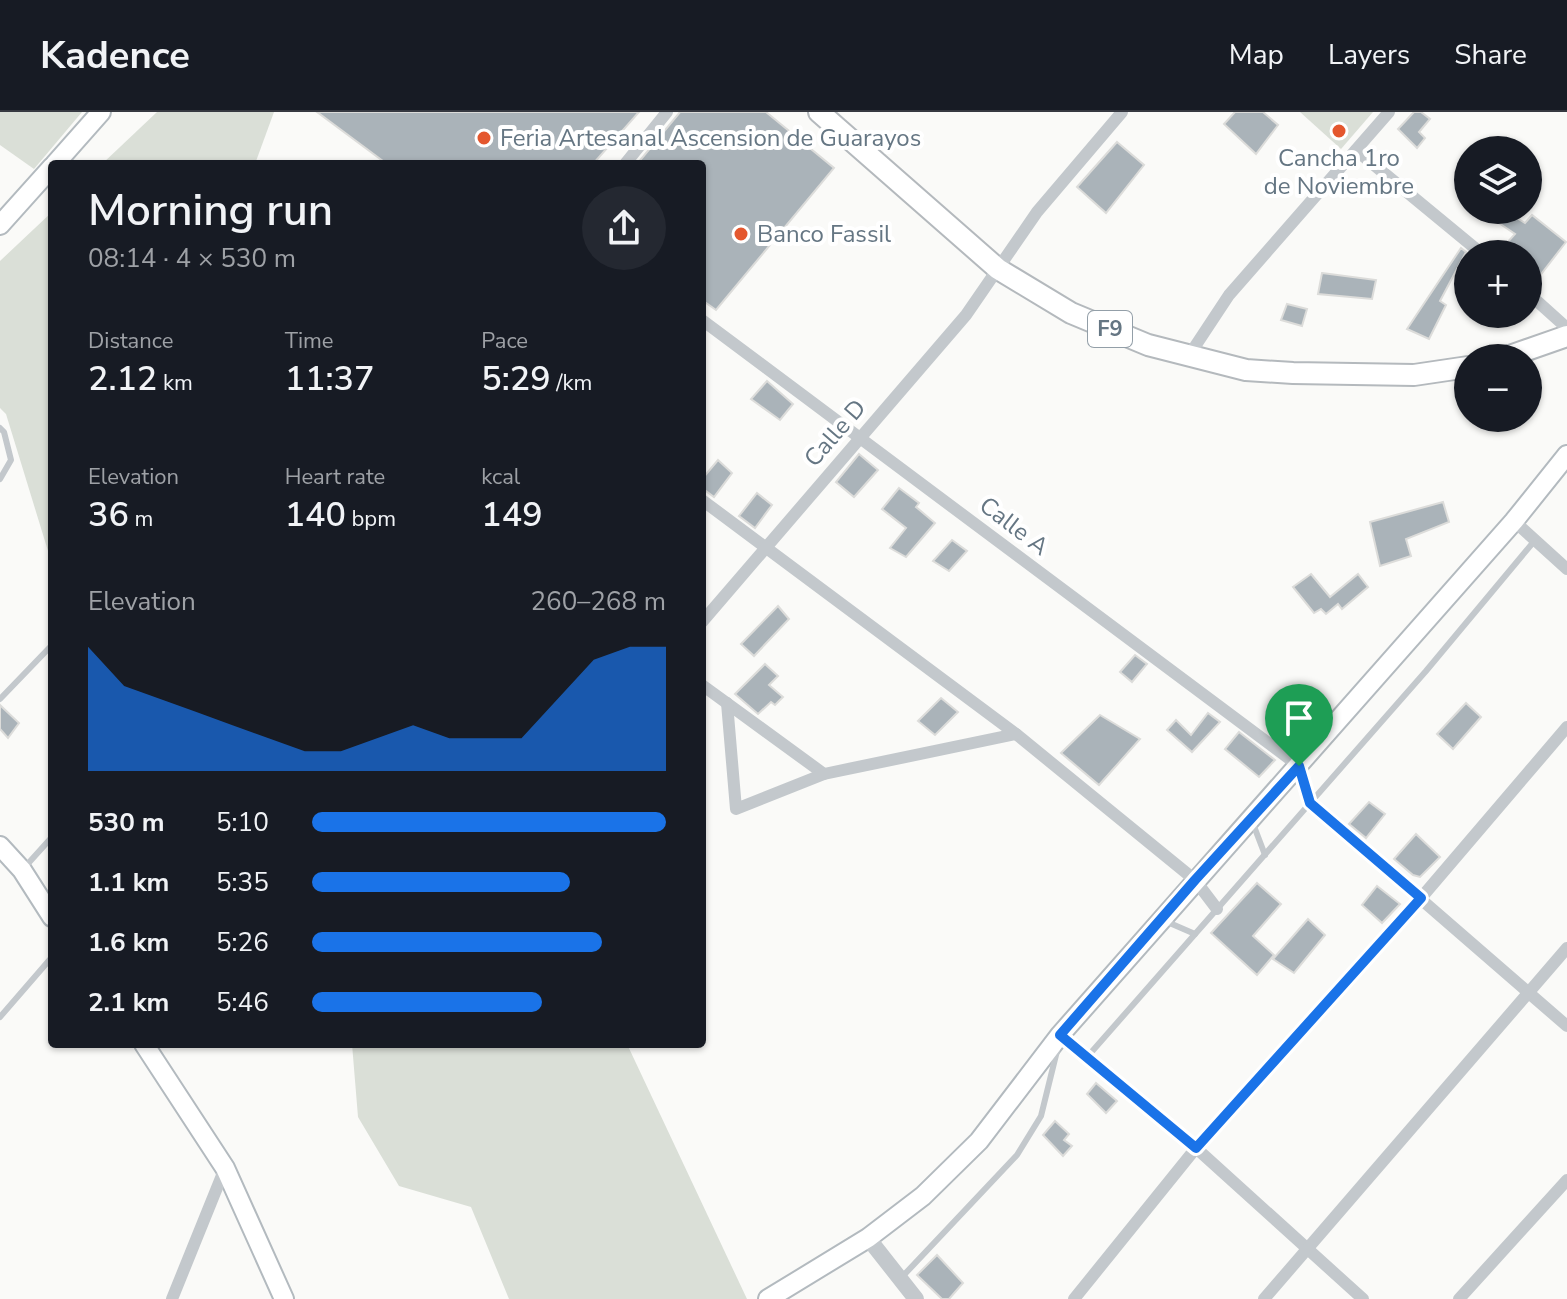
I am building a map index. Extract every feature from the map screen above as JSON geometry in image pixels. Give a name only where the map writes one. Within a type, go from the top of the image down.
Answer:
[{"type":"highway","name":"F9","points":[[819,112],[998,269],[1071,313],[1148,345],[1246,370],[1325,375],[1414,375],[1454,369]]},
{"type":"highway","points":[[1542,345],[1567,336]]},
{"type":"main road","points":[[58,160],[101,112]]},
{"type":"main road","points":[[0,225],[48,172]]},
{"type":"main road","points":[[768,1299],[868,1238],[923,1196],[979,1141],[1060,1035],[1514,521],[1567,455]]},
{"type":"main road","points":[[0,846],[22,870],[48,911]]},
{"type":"main road","points":[[147,1048],[225,1168],[284,1299]]},
{"type":"street","points":[[628,160],[667,112]]},
{"type":"street","name":"Calle D","points":[[706,617],[966,315],[1037,212],[1122,112]]},
{"type":"street","points":[[1190,354],[1229,295],[1389,112]]},
{"type":"street","points":[[1356,150],[1465,240]]},
{"type":"street","points":[[1542,306],[1567,328]]},
{"type":"street","name":"Calle A","points":[[706,323],[1299,766]]},
{"type":"street","points":[[706,503],[1016,734],[1195,880],[1217,909]]},
{"type":"street","points":[[1514,521],[1567,569]]},
{"type":"street","points":[[706,688],[824,774]]},
{"type":"street","points":[[727,703],[736,809],[824,774],[1016,734]]},
{"type":"street","points":[[1074,1299],[1196,1148],[1421,898],[1567,727]]},
{"type":"street","points":[[1299,766],[1310,803],[1567,1026]]},
{"type":"street","points":[[1264,1299],[1567,948]]},
{"type":"street","points":[[1060,1035],[1196,1148],[1363,1299]]},
{"type":"street","points":[[172,1299],[225,1168]]},
{"type":"street","points":[[1459,1299],[1567,1180]]},
{"type":"street","points":[[868,1238],[916,1299]]},
{"type":"lane","points":[[0,428],[4,432],[11,460],[0,479]]},
{"type":"lane","points":[[1087,1058],[1426,671],[1536,539]]},
{"type":"lane","points":[[0,699],[48,649]]},
{"type":"lane","points":[[1251,819],[1265,855]]},
{"type":"lane","points":[[22,870],[48,841]]},
{"type":"lane","points":[[1161,919],[1195,934]]},
{"type":"lane","points":[[1,1013],[48,961]]},
{"type":"lane","points":[[900,1279],[1017,1155],[1041,1116],[1060,1035]]},
{"type":"shaded area","points":[[0,112],[82,112],[34,169],[0,145]]},
{"type":"shaded area","points":[[157,112],[274,112],[256,160],[106,160]]},
{"type":"shaded area","name":"Cancha 1ro de Noviembre","points":[[1300,112],[1373,112],[1341,149]]},
{"type":"shaded area","points":[[48,216],[48,551],[6,414],[0,408],[0,261]]},
{"type":"shaded area","points":[[352,1048],[629,1048],[747,1299],[509,1299],[471,1207],[399,1186],[358,1117]]},
{"type":"building","name":"Feria Artesanal Ascension de Guarayos","points":[[317,112],[639,112],[597,160],[382,160]]},
{"type":"building","name":"Banco Fassil","points":[[680,112],[766,112],[834,168],[716,310],[706,303],[706,160],[640,160]]},
{"type":"building","points":[[1235,112],[1263,112],[1278,125],[1256,154],[1224,124]]},
{"type":"building","points":[[1414,112],[1421,112],[1430,119],[1419,132],[1425,138],[1417,148],[1398,129]]},
{"type":"building","points":[[1117,142],[1144,165],[1106,213],[1077,187]]},
{"type":"building","points":[[1542,223],[1566,242],[1542,273],[1542,240],[1510,240],[1515,234],[1500,224]]},
{"type":"building","points":[[1454,258],[1454,275],[1440,301],[1446,305],[1429,339],[1407,329]]},
{"type":"building","points":[[1322,273],[1376,280],[1372,299],[1318,294]]},
{"type":"building","points":[[1287,304],[1307,309],[1302,326],[1281,320]]},
{"type":"building","points":[[767,381],[793,404],[780,420],[751,399]]},
{"type":"building","points":[[859,454],[878,470],[854,497],[836,482]]},
{"type":"building","points":[[718,460],[732,473],[714,497],[706,491],[706,474]]},
{"type":"building","points":[[899,488],[919,503],[916,507],[935,523],[906,557],[890,548],[906,528],[882,509]]},
{"type":"building","points":[[757,493],[772,505],[755,528],[739,516]]},
{"type":"building","points":[[1443,502],[1449,522],[1406,539],[1411,556],[1380,566],[1370,522]]},
{"type":"building","points":[[952,540],[967,551],[949,571],[933,561]]},
{"type":"building","points":[[1311,574],[1330,597],[1358,574],[1368,587],[1342,609],[1338,604],[1326,614],[1321,609],[1314,613],[1293,587]]},
{"type":"building","points":[[778,606],[789,619],[754,656],[741,644]]},
{"type":"building","points":[[1135,655],[1147,664],[1132,682],[1120,672]]},
{"type":"building","points":[[765,664],[778,676],[769,685],[783,697],[775,705],[771,702],[758,714],[735,694]]},
{"type":"building","points":[[941,698],[958,712],[935,735],[918,721]]},
{"type":"building","points":[[1466,703],[1481,717],[1453,749],[1437,734]]},
{"type":"building","points":[[0,705],[19,723],[8,738],[0,729]]},
{"type":"building","points":[[1208,713],[1220,722],[1192,752],[1167,730],[1176,720],[1191,735]]},
{"type":"building","points":[[1100,715],[1140,739],[1099,785],[1061,753]]},
{"type":"building","points":[[1239,732],[1275,760],[1259,777],[1225,749]]},
{"type":"building","points":[[1369,802],[1385,814],[1366,838],[1349,824]]},
{"type":"building","points":[[1416,834],[1440,857],[1420,877],[1394,859]]},
{"type":"building","points":[[1257,883],[1281,904],[1253,936],[1274,955],[1257,975],[1211,933]]},
{"type":"building","points":[[1377,886],[1400,904],[1382,923],[1362,905]]},
{"type":"building","points":[[1308,919],[1325,935],[1294,973],[1273,959]]},
{"type":"building","points":[[1096,1083],[1117,1101],[1106,1113],[1087,1094]]},
{"type":"building","points":[[1055,1121],[1069,1134],[1064,1140],[1072,1146],[1063,1156],[1043,1135]]},
{"type":"building","points":[[937,1255],[963,1283],[949,1299],[942,1299],[917,1275]]},
{"type":"place","name":"Cancha 1ro de Noviembre","points":[[1339,131]]},
{"type":"place","name":"Feria Artesanal Ascension de Guarayos","points":[[484,138]]},
{"type":"place","name":"Banco Fassil","points":[[741,234]]},
{"type":"route","points":[[1299,766],[1310,803],[1421,898],[1196,1148],[1060,1035],[1299,766]]}]
